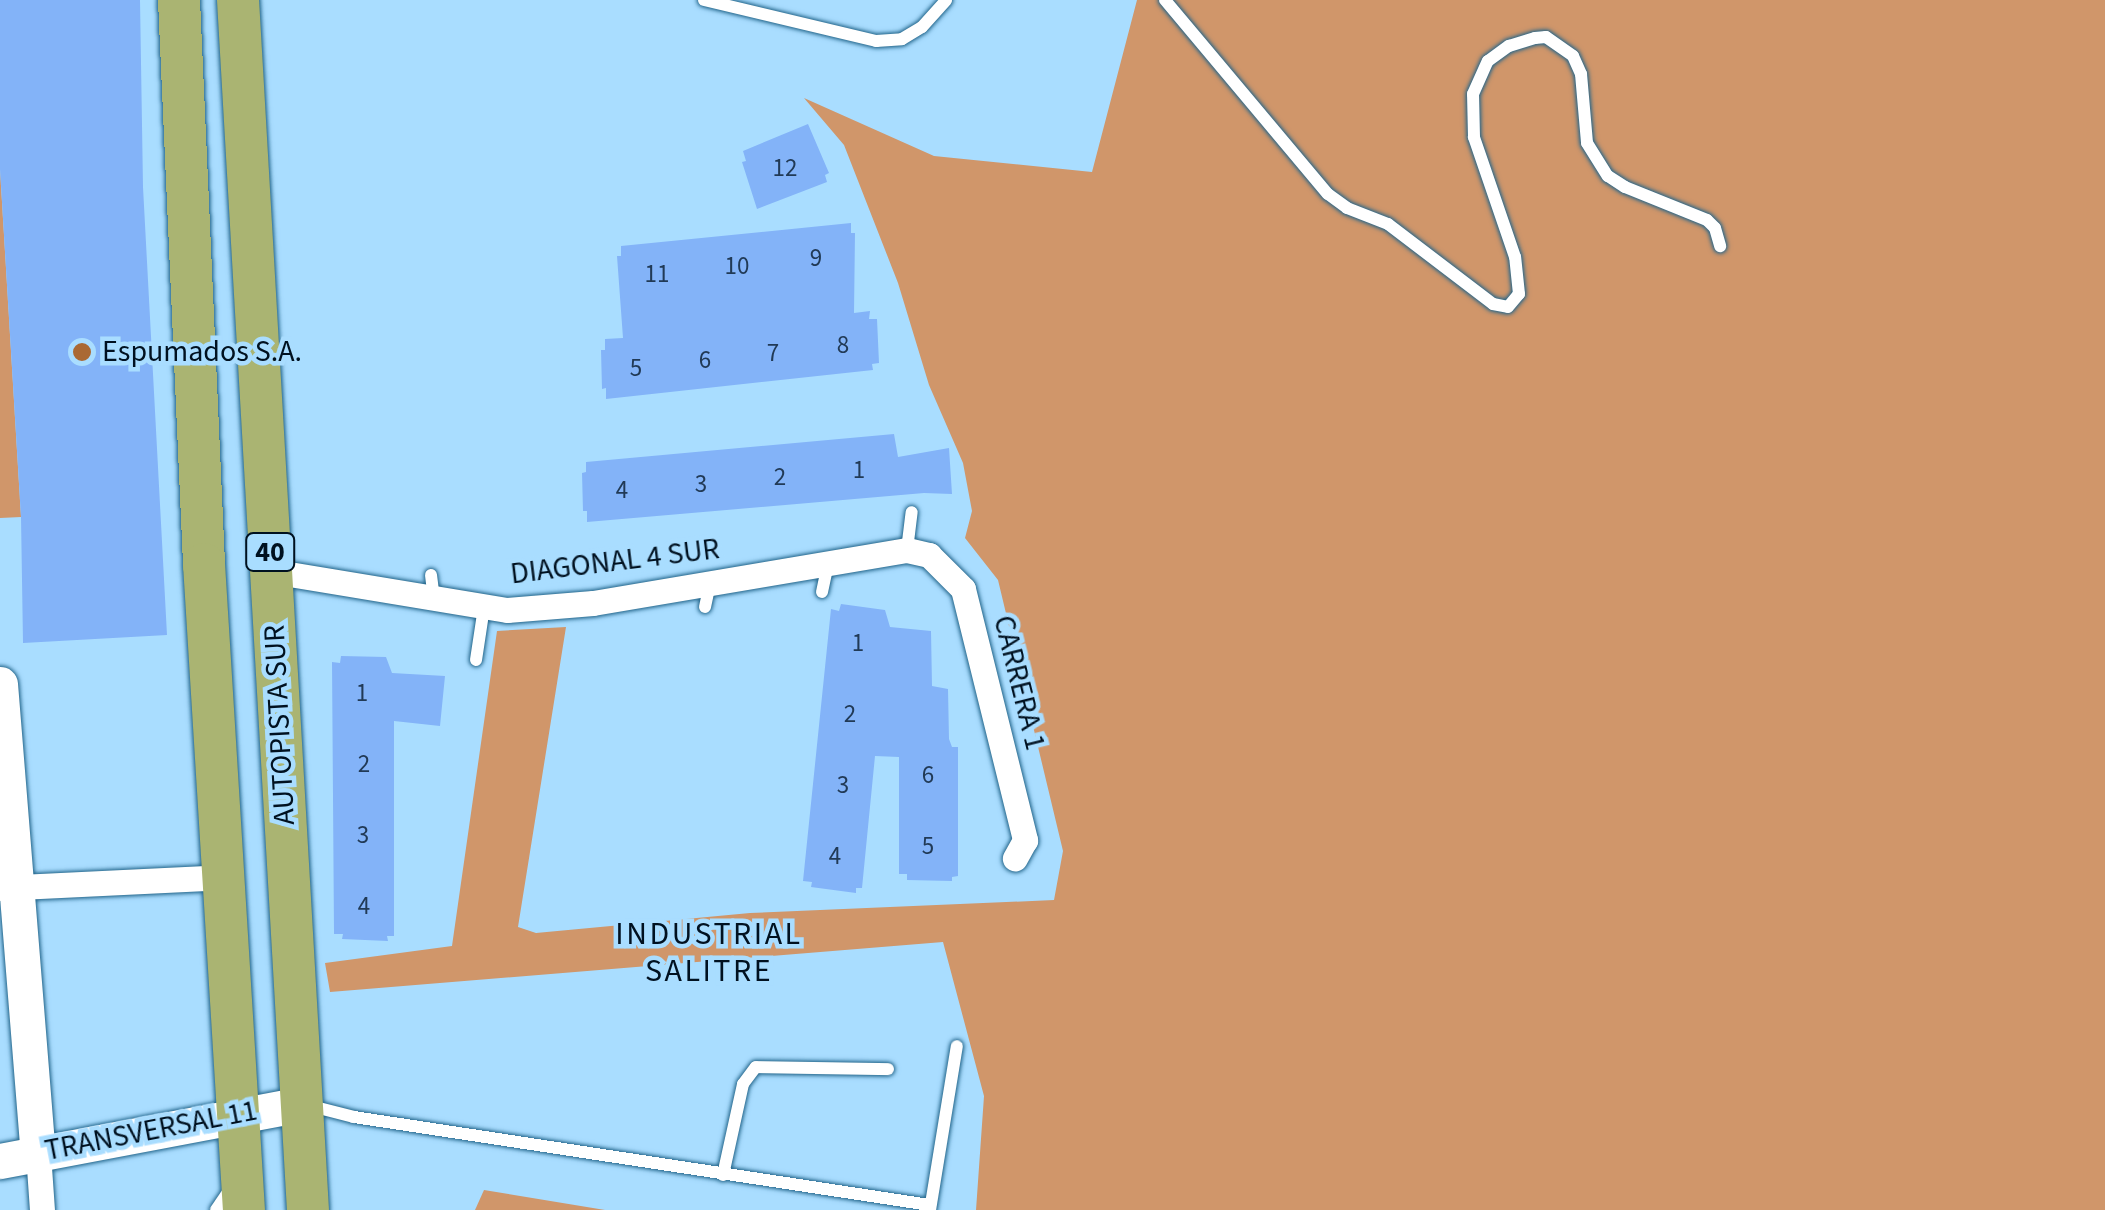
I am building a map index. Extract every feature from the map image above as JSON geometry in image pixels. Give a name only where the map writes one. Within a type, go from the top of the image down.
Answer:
[{"type":"highway","name":"40","points":[[178,0],[202,524],[243,1190]]},
{"type":"highway","name":"AUTOPISTA SUR","points":[[238,0],[308,1210]]},
{"type":"main road","points":[[0,684],[7,888],[38,1153]]},
{"type":"main road","name":"TRANSVERSAL 11","points":[[0,1161],[240,1112],[302,1104]]},
{"type":"street","name":"DIAGONAL 4 SUR","points":[[271,571],[432,588],[484,607],[507,610],[708,595],[828,564],[907,550]]},
{"type":"street","name":"CARRERA 1","points":[[907,550],[928,555],[963,589],[1025,840],[1015,858]]},
{"type":"street","points":[[7,888],[225,877]]},
{"type":"street","points":[[38,1153],[42,1210]]},
{"type":"lane","points":[[704,0],[876,40],[902,38],[922,27],[946,0]]},
{"type":"lane","points":[[1165,0],[1328,194],[1346,208],[1388,224],[1493,304],[1508,307],[1516,299],[1515,256],[1474,137],[1473,94],[1488,61],[1509,46],[1535,38],[1546,37],[1573,56],[1581,74],[1587,143],[1608,176],[1624,188],[1706,220],[1715,228],[1720,246]]},
{"type":"lane","points":[[907,550],[912,512]]},
{"type":"lane","points":[[822,592],[828,564]]},
{"type":"lane","points":[[476,660],[484,607]]},
{"type":"lane","points":[[302,1104],[354,1117],[930,1207],[957,1046]]},
{"type":"lane","points":[[722,1175],[743,1084],[756,1066],[888,1068]]},
{"type":"lane","points":[[216,1210],[243,1190]]},
{"type":"shaded area","points":[[1137,0],[2105,0],[2105,1210],[976,1210],[984,1096],[943,942],[330,992],[325,963],[452,946],[497,631],[566,627],[518,927],[536,933],[750,913],[1054,900],[1063,851],[998,580],[965,538],[972,511],[963,463],[929,385],[898,283],[844,145],[804,98],[934,156],[1092,172]]},
{"type":"shaded area","points":[[0,169],[21,517],[0,518]]},
{"type":"shaded area","points":[[484,1190],[605,1210],[475,1210]]},
{"type":"building","name":"Espumados S.A.","points":[[0,0],[140,0],[143,187],[167,635],[23,643],[21,517],[0,169]]},
{"type":"building","points":[[808,124],[829,173],[825,175],[827,182],[757,209],[742,162],[746,161],[743,151]]},
{"type":"building","points":[[851,223],[851,233],[855,233],[854,313],[870,311],[869,319],[877,319],[879,363],[872,364],[873,370],[606,399],[601,350],[605,350],[605,339],[623,338],[617,256],[621,256],[621,246]]},
{"type":"building","points":[[894,434],[898,457],[949,448],[952,494],[924,493],[587,522],[587,511],[583,511],[582,473],[586,472],[586,462]]},
{"type":"building","points":[[841,604],[885,610],[890,627],[931,631],[932,686],[948,689],[949,739],[952,747],[958,747],[958,876],[952,877],[952,881],[907,880],[907,874],[899,874],[899,757],[875,756],[862,888],[856,888],[856,893],[811,887],[812,882],[803,881],[831,609],[839,611]]},
{"type":"building","points":[[341,656],[386,657],[392,673],[445,676],[440,726],[394,721],[394,936],[387,936],[388,941],[342,939],[343,934],[334,934],[332,662],[340,663]]},
{"type":"place","name":"Espumados S.A.","points":[[82,352]]},
{"type":"district","name":"INDUSTRIAL SALITRE","points":[[709,954]]}]
